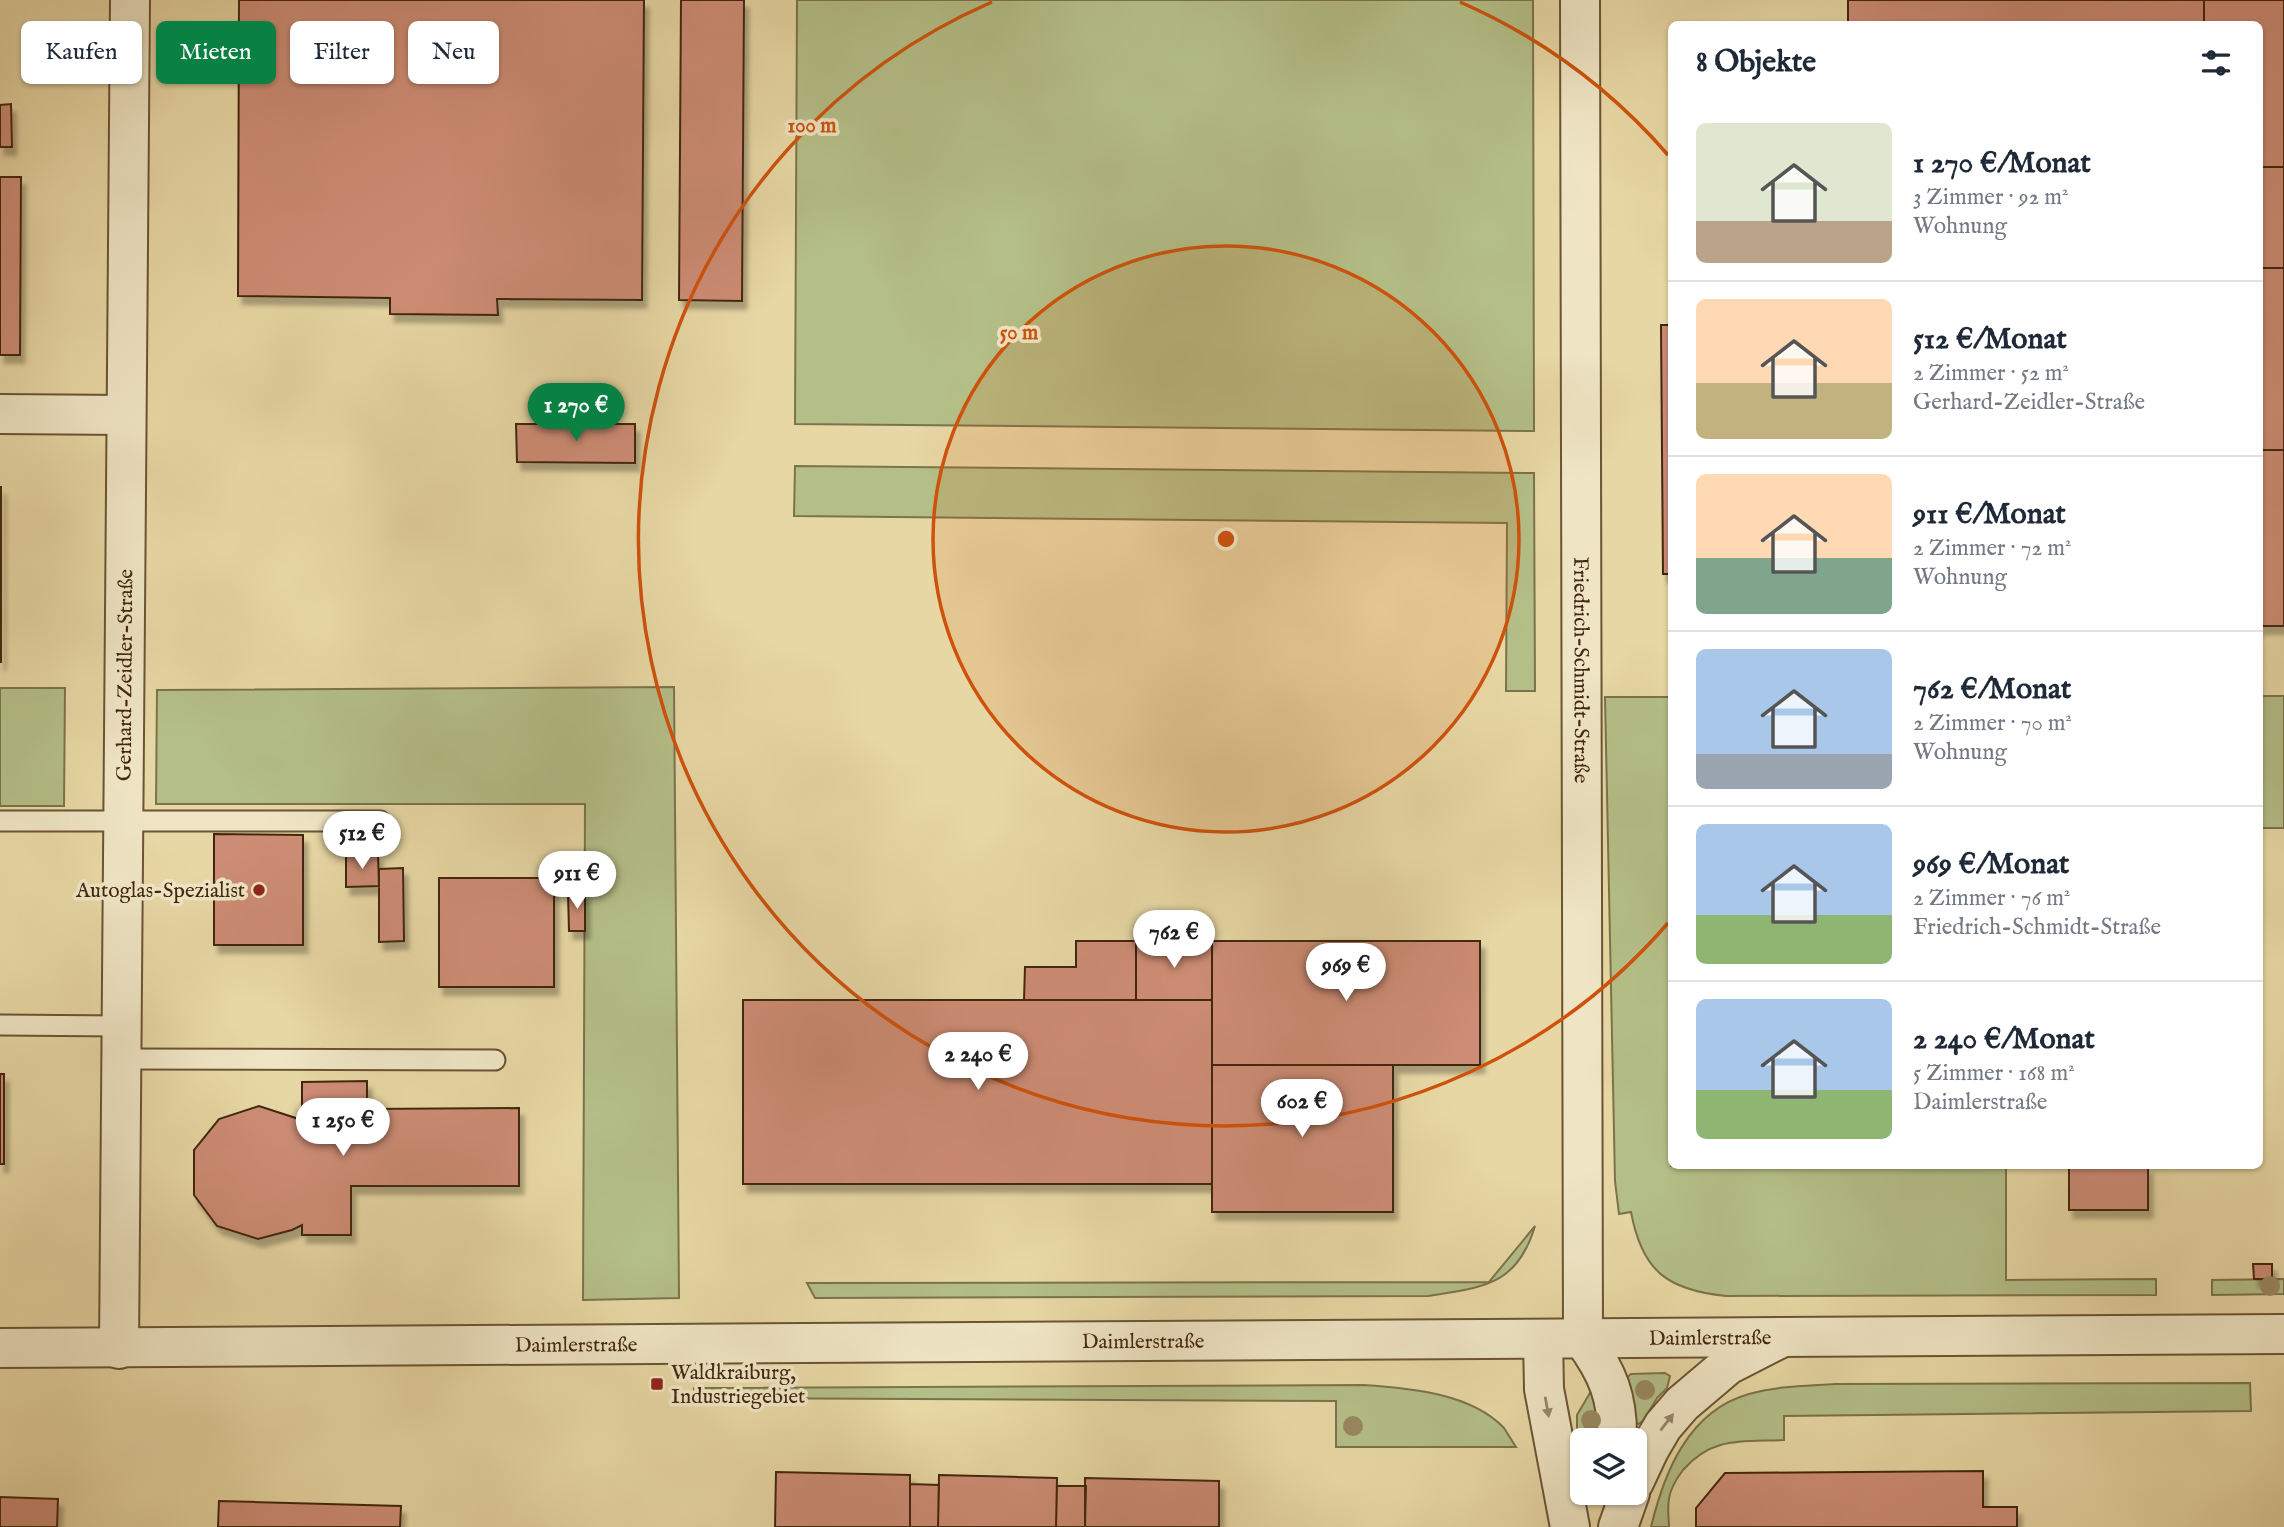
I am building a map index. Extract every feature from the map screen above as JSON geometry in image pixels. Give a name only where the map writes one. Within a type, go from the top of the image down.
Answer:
[{"type":"street","name":"Gerhard-Zeidler-Straße","points":[[119,1349],[130,0]]},
{"type":"street","name":"Friedrich-Schmidt-Straße","points":[[1580,0],[1583,1339]]},
{"type":"street","points":[[0,414],[126,415]]},
{"type":"street","name":"Daimlerstraße","points":[[0,1349],[2284,1334]]},
{"type":"street","points":[[1647,1454],[1663,1426],[1682,1404],[1728,1365],[1783,1337]]},
{"type":"street","points":[[1543,1339],[1544,1389],[1570,1527]]},
{"type":"street","points":[[1583,1339],[1598,1360],[1613,1390],[1618,1428]]},
{"type":"street","points":[[1609,1527],[1611,1505]]},
{"type":"street","points":[[1618,1527],[1626,1505]]},
{"type":"lane","points":[[0,821],[380,821]]},
{"type":"lane","points":[[0,1025],[122,1043],[495,1060]]},
{"type":"green space","points":[[797,0],[1533,0],[1534,431],[795,424]]},
{"type":"green space","points":[[795,466],[1534,473],[1535,691],[1506,691],[1507,523],[794,516]]},
{"type":"green space","points":[[674,687],[679,1298],[583,1300],[585,804],[156,804],[157,690]]},
{"type":"green space","points":[[0,688],[65,688],[64,806],[0,806]]},
{"type":"green space","points":[[2263,696],[2284,696],[2284,828],[2263,828]]},
{"type":"green space","points":[[1605,697],[1668,697],[1668,1169],[2006,1169],[2006,1280],[2156,1279],[2156,1295],[1726,1296],[1705,1293],[1673,1282],[1660,1274],[1650,1263],[1642,1249],[1631,1212],[1619,1214],[1615,1181]]},
{"type":"green space","points":[[1535,1226],[1527,1246],[1508,1272],[1495,1280],[1481,1286],[1428,1296],[815,1298],[807,1283],[1489,1282]]},
{"type":"green space","points":[[2284,1279],[2284,1294],[2212,1295],[2212,1280]]},
{"type":"green space","points":[[1665,1373],[1670,1376],[1667,1388],[1657,1398],[1643,1421],[1638,1424],[1634,1422],[1626,1378],[1631,1374]]},
{"type":"green space","points":[[2250,1383],[2251,1411],[1784,1416],[1784,1440],[1729,1443],[1706,1451],[1694,1459],[1683,1470],[1671,1492],[1668,1506],[1669,1527],[1651,1527],[1663,1486],[1682,1447],[1695,1429],[1710,1414],[1728,1402],[1760,1391],[1835,1384]]},
{"type":"green space","points":[[1363,1385],[1438,1394],[1475,1407],[1504,1428],[1516,1447],[1336,1447],[1336,1401],[694,1398],[694,1388]]},
{"type":"green space","points":[[1595,1392],[1601,1428],[1577,1428],[1577,1415],[1590,1393]]},
{"type":"building","points":[[239,0],[644,0],[642,300],[497,299],[498,315],[390,314],[390,298],[238,296],[239,84],[276,84],[276,21],[239,21]]},
{"type":"building","points":[[681,0],[744,0],[742,301],[679,300]]},
{"type":"building","points":[[1848,0],[2204,0],[2204,21],[1848,21]]},
{"type":"building","points":[[2204,0],[2284,0],[2284,167],[2263,167],[2263,21],[2204,21]]},
{"type":"building","points":[[11,104],[12,147],[0,147],[0,105]]},
{"type":"building","points":[[2263,167],[2284,167],[2284,268],[2263,268]]},
{"type":"building","points":[[0,177],[21,177],[20,355],[0,355]]},
{"type":"building","points":[[2263,268],[2284,268],[2284,450],[2263,450]]},
{"type":"building","points":[[1661,325],[1668,325],[1668,574],[1663,574]]},
{"type":"building","points":[[516,424],[635,424],[635,463],[517,462]]},
{"type":"building","points":[[2263,450],[2284,450],[2284,626],[2263,626]]},
{"type":"building","points":[[1,487],[1,662],[0,662]]},
{"type":"building","name":"Autoglas-Spezialist","points":[[214,834],[303,835],[303,945],[214,945]]},
{"type":"building","points":[[378,854],[379,886],[346,887],[346,855]]},
{"type":"building","points":[[403,868],[404,941],[379,942],[379,869]]},
{"type":"building","points":[[439,878],[554,878],[554,987],[439,987]]},
{"type":"building","points":[[568,892],[585,892],[585,931],[569,931]]},
{"type":"building","points":[[1076,941],[1136,941],[1136,1000],[1024,1000],[1025,967],[1076,967]]},
{"type":"building","points":[[1136,941],[1212,941],[1212,1000],[1136,1000]]},
{"type":"building","points":[[1212,941],[1480,941],[1480,1065],[1212,1065]]},
{"type":"building","points":[[743,1000],[1212,1000],[1212,1184],[743,1184]]},
{"type":"building","points":[[1212,1065],[1393,1065],[1393,1212],[1212,1212]]},
{"type":"building","points":[[0,1074],[4,1074],[4,1164],[0,1164]]},
{"type":"building","points":[[367,1081],[367,1109],[519,1108],[519,1186],[351,1186],[351,1235],[302,1235],[302,1225],[258,1239],[217,1226],[194,1195],[194,1150],[219,1119],[259,1106],[302,1120],[302,1082]]},
{"type":"building","points":[[2069,1169],[2148,1169],[2148,1210],[2069,1210]]},
{"type":"building","points":[[2253,1264],[2272,1264],[2272,1279],[2254,1279]]},
{"type":"building","points":[[1983,1471],[1983,1507],[2017,1507],[2017,1527],[1696,1527],[1696,1508],[1725,1473]]},
{"type":"building","points":[[776,1472],[910,1475],[910,1527],[775,1527]]},
{"type":"building","points":[[939,1475],[1057,1478],[1056,1527],[938,1527]]},
{"type":"building","points":[[1085,1478],[1219,1481],[1219,1527],[1085,1527]]},
{"type":"building","points":[[910,1484],[939,1485],[938,1527],[910,1527]]},
{"type":"building","points":[[1057,1486],[1086,1486],[1085,1527],[1056,1527]]},
{"type":"building","points":[[0,1497],[58,1499],[57,1527],[0,1527]]},
{"type":"building","points":[[219,1501],[401,1506],[400,1527],[218,1527]]},
{"type":"place","name":"Autoglas-Spezialist","points":[[259,890]]},
{"type":"place","name":"Waldkraiburg, Industriegebiet","points":[[657,1384]]}]
